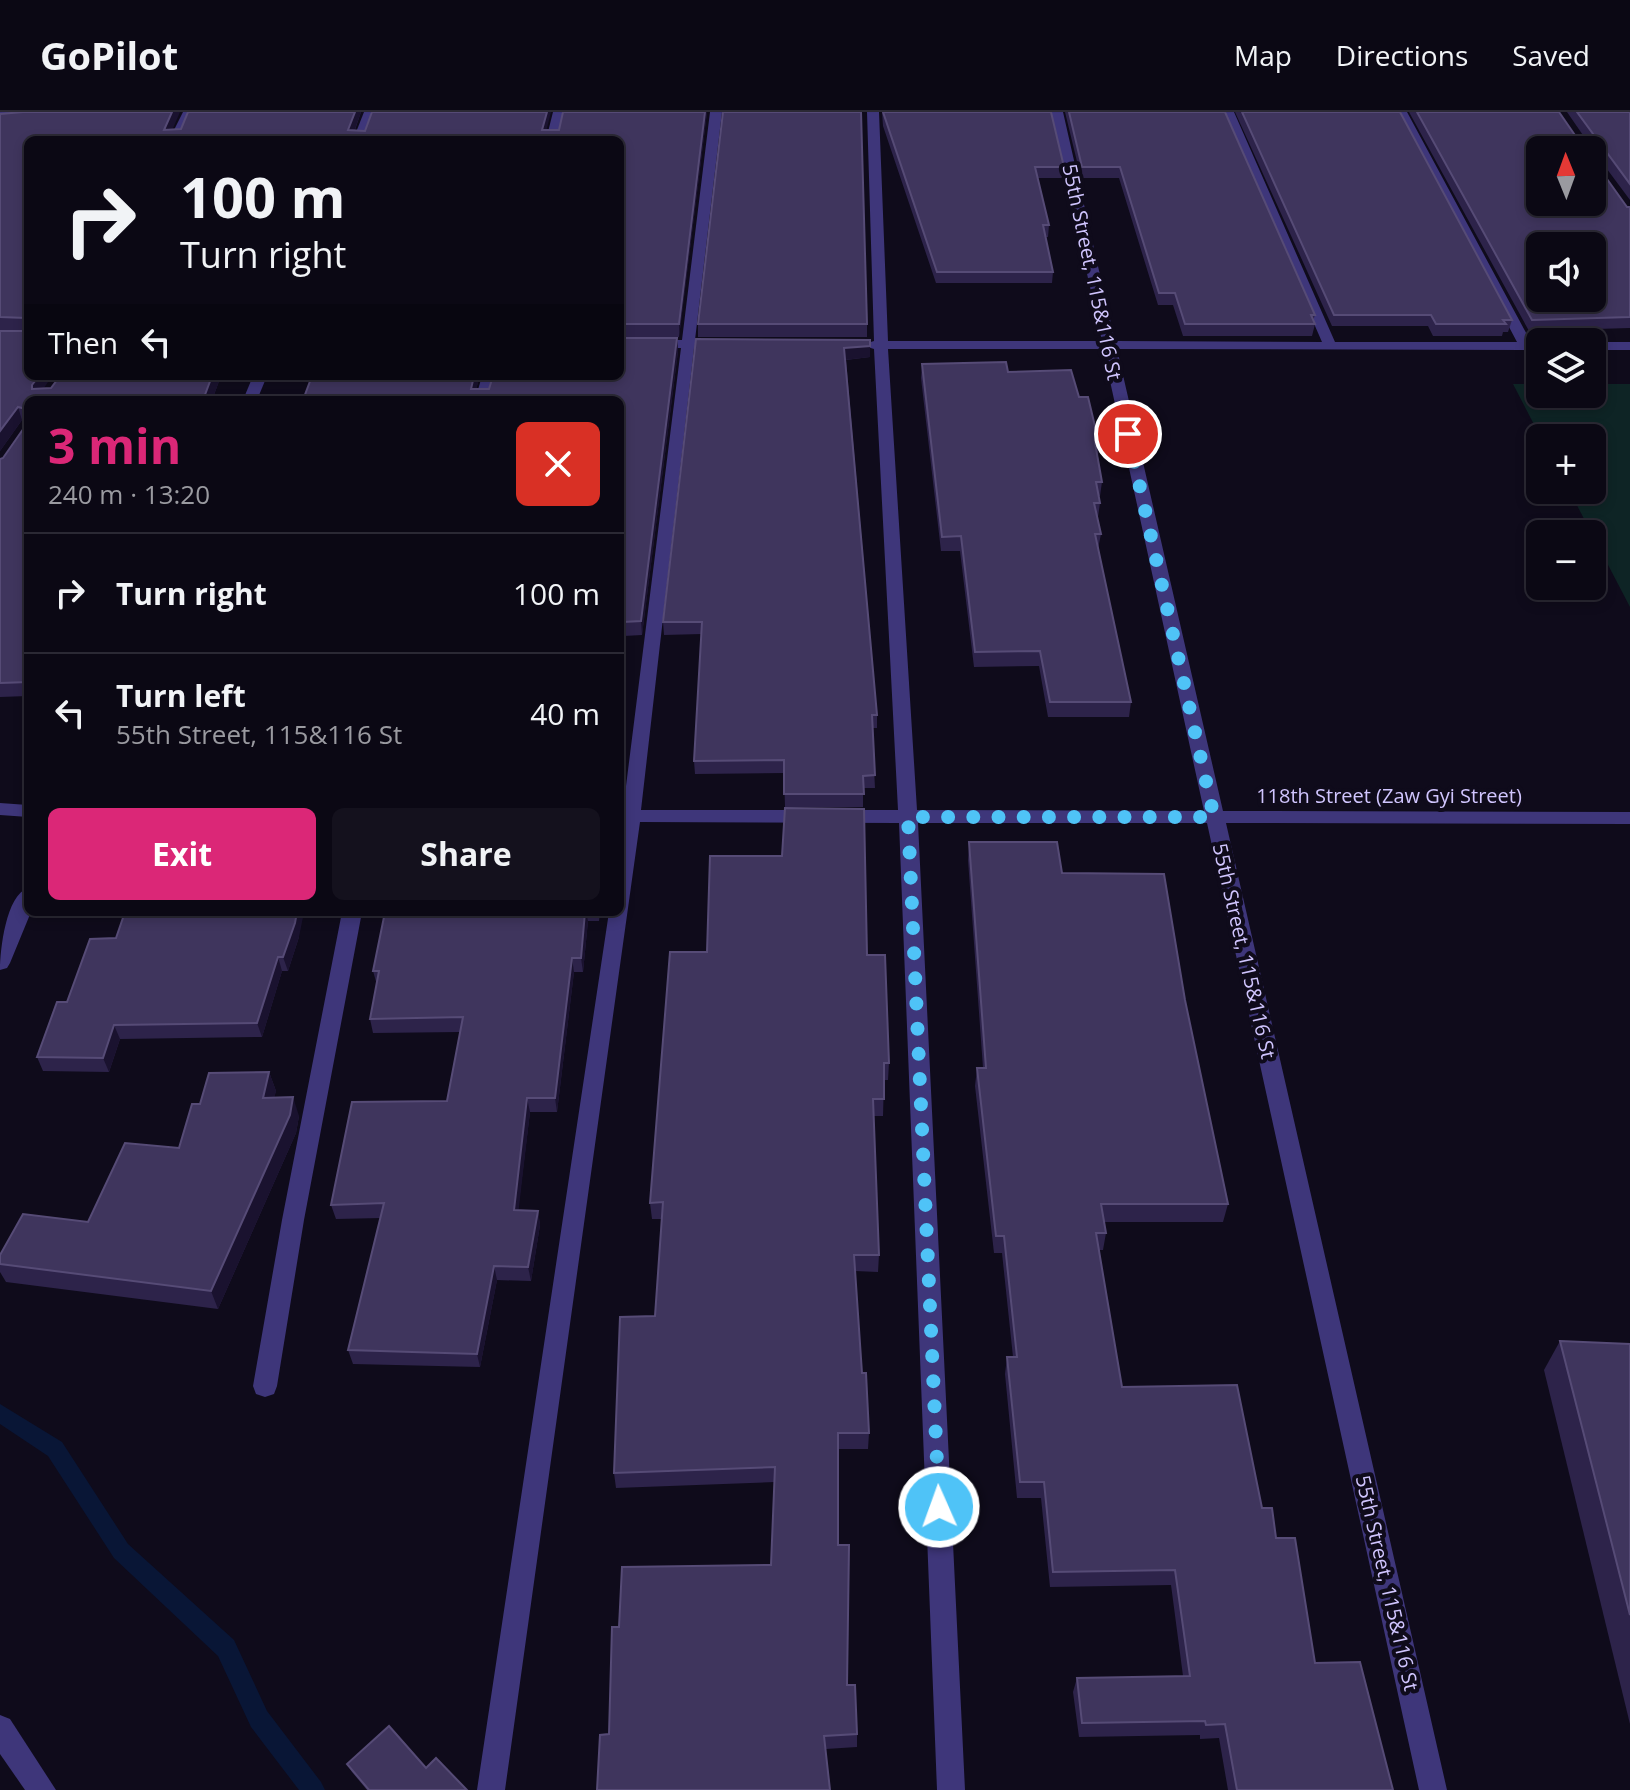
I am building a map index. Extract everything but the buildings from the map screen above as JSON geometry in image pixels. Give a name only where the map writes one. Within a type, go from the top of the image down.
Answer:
[{"type":"street","points":[[0,120],[6,112]]},
{"type":"street","points":[[177,136],[189,112]]},
{"type":"street","points":[[361,136],[370,112]]},
{"type":"street","points":[[553,136],[559,112]]},
{"type":"street","points":[[624,856],[690,344],[716,112]]},
{"type":"street","points":[[873,112],[881,345],[908,817],[951,1790]]},
{"type":"street","name":"55th Street, 115&116 St","points":[[1057,112],[1433,1790]]},
{"type":"street","points":[[1228,112],[1330,345]]},
{"type":"street","points":[[1401,112],[1526,334]]},
{"type":"street","points":[[624,344],[738,344]]},
{"type":"street","points":[[849,345],[1526,346]]},
{"type":"street","points":[[1606,346],[1630,346]]},
{"type":"street","points":[[0,809],[24,811]]},
{"type":"street","name":"118th Street (Zaw Gyi Street)","points":[[627,816],[1630,818]]},
{"type":"street","points":[[0,963],[24,905]]},
{"type":"street","points":[[265,1386],[293,1220],[351,916]]},
{"type":"street","points":[[491,1790],[619,916]]},
{"type":"street","points":[[0,1729],[42,1790]]},
{"type":"green space","points":[[1513,384],[1526,384],[1526,408],[1606,408],[1606,384],[1630,384],[1630,607],[1606,561],[1606,520],[1585,520],[1576,504],[1606,504],[1606,424],[1534,424]]},
{"type":"waterway","points":[[0,1413],[55,1449],[121,1551],[226,1648],[259,1719],[313,1790]]},
{"type":"route","points":[[939,1507],[908,817],[1214,817],[1128,434]]}]
